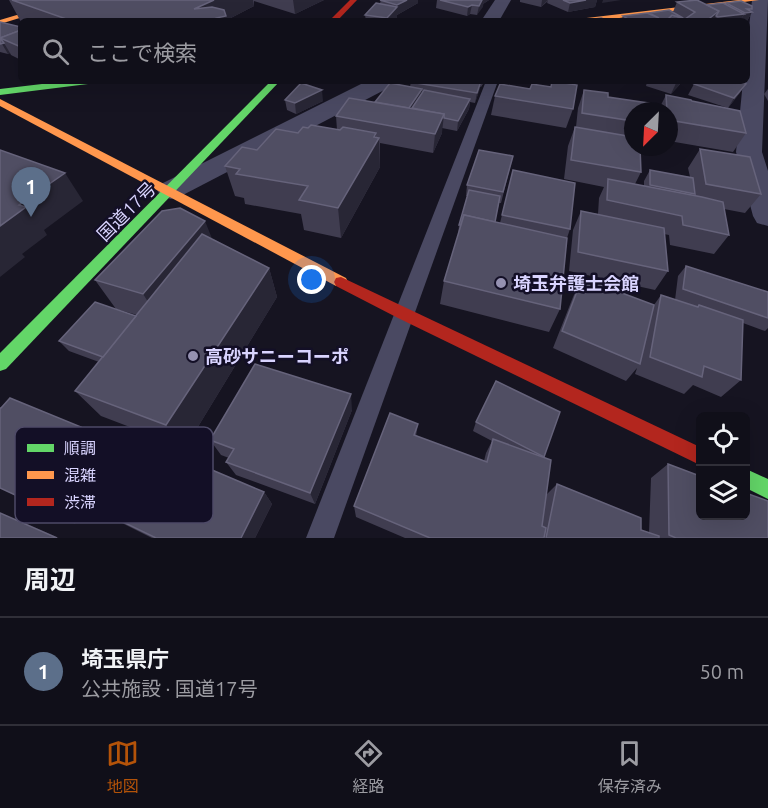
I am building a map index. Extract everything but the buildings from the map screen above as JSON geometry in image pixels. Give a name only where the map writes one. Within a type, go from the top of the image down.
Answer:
[{"type":"main road","points":[[0,22],[55,5],[21,0]]},
{"type":"main road","points":[[336,18],[354,0]]},
{"type":"main road","points":[[602,18],[748,0]]},
{"type":"main road","points":[[0,92],[64,84]]},
{"type":"main road","name":"国道17号","points":[[0,364],[273,84]]},
{"type":"main road","points":[[0,102],[403,314],[696,454]]},
{"type":"main road","points":[[750,480],[768,489]]},
{"type":"street","points":[[492,18],[503,0]]},
{"type":"street","points":[[748,0],[748,18]]},
{"type":"street","points":[[171,190],[378,84]]},
{"type":"street","points":[[749,84],[749,152],[768,216]]},
{"type":"lane","points":[[320,538],[491,84]]},
{"type":"traffic: fast","points":[[0,92],[64,84]]},
{"type":"traffic: fast","points":[[0,364],[273,84]]},
{"type":"traffic: fast","points":[[750,480],[768,489]]},
{"type":"traffic: slow","points":[[603,18],[756,0]]},
{"type":"traffic: slow","points":[[0,22],[47,8]]},
{"type":"traffic: slow","points":[[0,102],[341,282]]},
{"type":"traffic: jam","points":[[336,18],[354,0]]},
{"type":"traffic: jam","points":[[341,282],[696,454]]},
{"type":"place","name":"埼玉県庁","points":[[31,217]]},
{"type":"place","name":"埼玉弁護士会館","points":[[501,283]]},
{"type":"place","name":"高砂サニーコーポ","points":[[193,356]]}]
